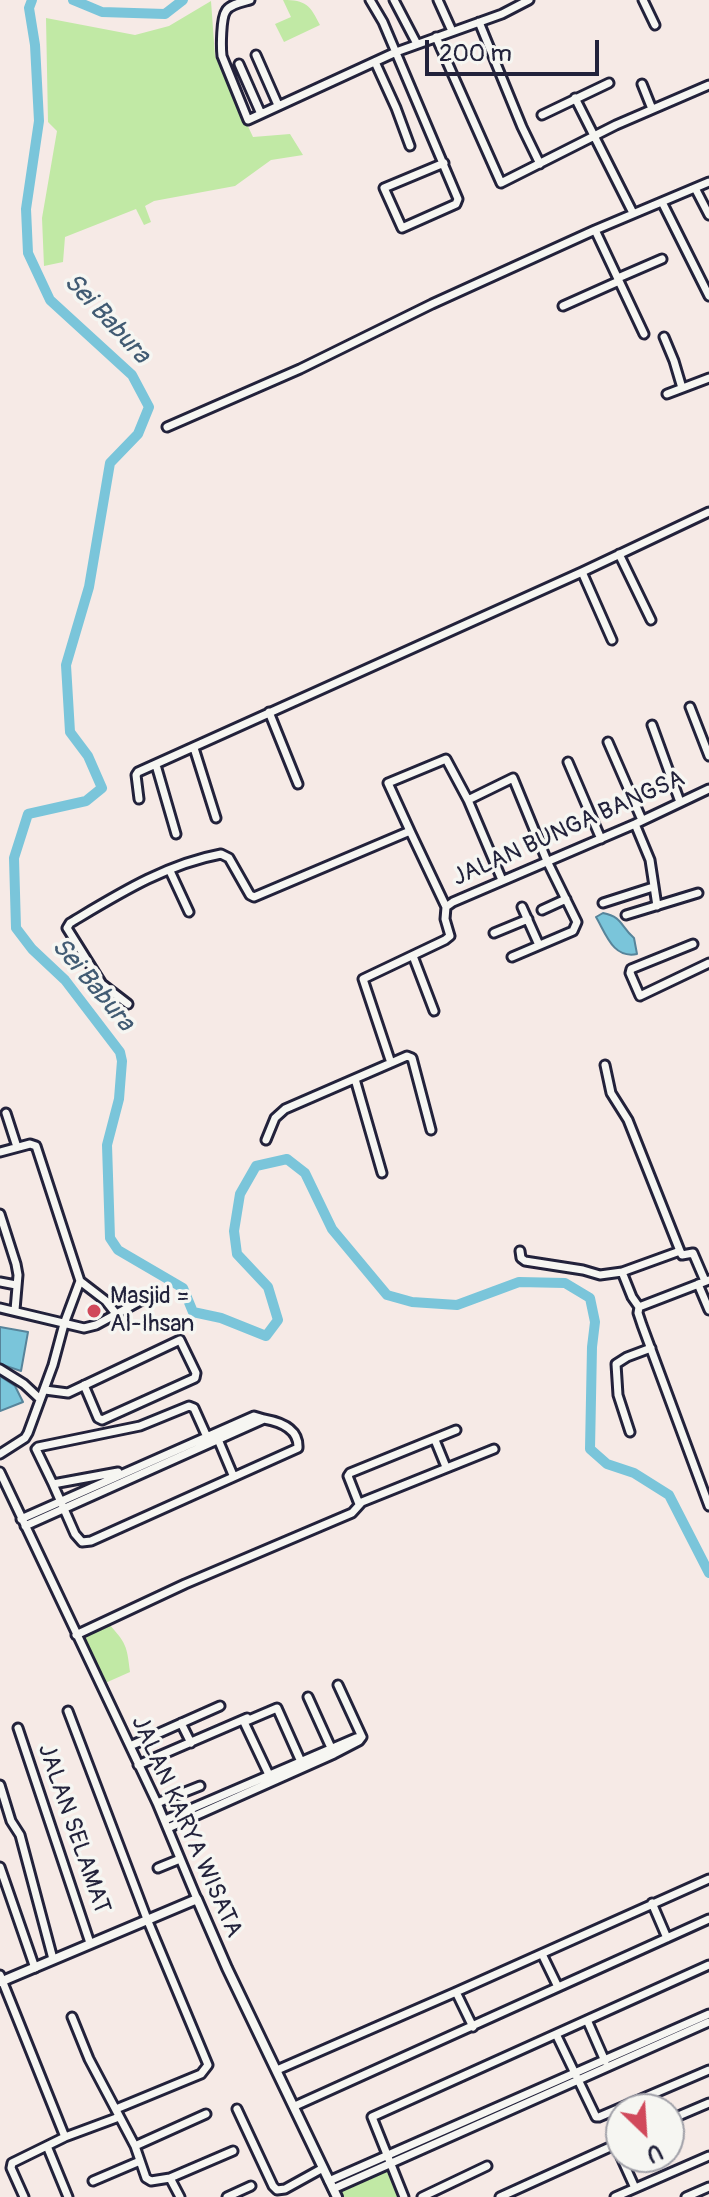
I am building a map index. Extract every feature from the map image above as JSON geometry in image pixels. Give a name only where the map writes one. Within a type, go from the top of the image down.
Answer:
[{"type":"street","points":[[250,0],[225,11],[221,53],[248,120],[396,52],[529,0]]},
{"type":"street","points":[[370,0],[383,22],[444,163],[458,199],[457,203],[402,228],[384,188],[444,163]]},
{"type":"street","points":[[394,0],[417,44]]},
{"type":"street","points":[[438,0],[452,31]]},
{"type":"street","points":[[643,0],[655,25]]},
{"type":"street","points":[[479,22],[540,164]]},
{"type":"street","points":[[436,37],[501,183],[595,135],[709,85]]},
{"type":"street","points":[[256,55],[278,105]]},
{"type":"street","points":[[375,62],[410,146]]},
{"type":"street","points":[[239,64],[261,114]]},
{"type":"street","points":[[542,115],[609,83]]},
{"type":"street","points":[[642,84],[652,109]]},
{"type":"street","points":[[575,98],[633,213]]},
{"type":"street","points":[[167,427],[300,369],[432,304],[595,230],[709,182]]},
{"type":"street","points":[[695,188],[709,215]]},
{"type":"street","points":[[662,202],[709,296]]},
{"type":"street","points":[[595,230],[644,334]]},
{"type":"street","points":[[563,306],[662,259]]},
{"type":"street","points":[[664,337],[682,388]]},
{"type":"street","points":[[667,394],[709,378]]},
{"type":"street","points":[[139,799],[136,774],[709,512]]},
{"type":"street","points":[[619,554],[651,620]]},
{"type":"street","points":[[582,572],[612,640]]},
{"type":"street","points":[[690,707],[709,756]]},
{"type":"street","points":[[269,712],[298,784]]},
{"type":"street","points":[[652,725],[680,802]]},
{"type":"street","points":[[608,742],[639,822],[650,860],[657,906]]},
{"type":"street","points":[[194,748],[216,818]]},
{"type":"street","points":[[391,1063],[363,979],[450,936],[445,919],[446,907],[388,783],[446,759],[468,800],[502,880]]},
{"type":"street","points":[[568,762],[601,839]]},
{"type":"street","points":[[156,765],[176,834]]},
{"type":"street","points":[[468,800],[513,778],[547,861],[577,922],[573,931],[512,957]]},
{"type":"street","name":"JALAN BUNGA BANGSA","points":[[446,907],[709,789]]},
{"type":"street","points":[[128,1004],[102,984],[67,928],[70,923],[114,896],[211,856],[224,855],[229,858],[254,897],[410,831]]},
{"type":"street","points":[[170,871],[189,912]]},
{"type":"street","points":[[603,903],[653,887]]},
{"type":"street","points":[[626,915],[698,893]]},
{"type":"street","points":[[542,910],[566,899]]},
{"type":"street","points":[[522,907],[539,945]]},
{"type":"street","points":[[494,933],[528,919]]},
{"type":"street","points":[[693,944],[631,969],[640,996],[709,963]]},
{"type":"street","points":[[413,956],[434,1011]]},
{"type":"street","points":[[266,1140],[275,1118],[285,1109],[407,1056],[412,1058],[431,1130]]},
{"type":"street","points":[[605,1065],[611,1093],[628,1120],[680,1251],[682,1255],[693,1253],[704,1282],[709,1310]]},
{"type":"street","points":[[355,1079],[382,1173]]},
{"type":"street","points":[[6,1113],[17,1147]]},
{"type":"street","points":[[0,1152],[30,1144],[36,1146],[80,1281],[106,1301],[117,1315]]},
{"type":"street","points":[[0,1214],[16,1264],[15,1310]]},
{"type":"street","points":[[520,1251],[522,1260],[600,1275],[622,1272],[680,1251]]},
{"type":"street","points":[[0,1254],[12,1257]]},
{"type":"street","points":[[622,1272],[639,1307],[638,1313],[709,1506]]},
{"type":"street","points":[[0,1454],[25,1438],[32,1424],[80,1281]]},
{"type":"street","points":[[0,1282],[16,1285]]},
{"type":"street","points":[[639,1307],[704,1282]]},
{"type":"street","points":[[0,1308],[90,1328],[142,1300]]},
{"type":"street","points":[[45,1390],[68,1393],[84,1385],[180,1340],[196,1373],[195,1378],[102,1420],[98,1418],[84,1385]]},
{"type":"street","points":[[630,1432],[618,1395],[616,1364],[651,1348]]},
{"type":"street","points":[[0,1369],[40,1399]]},
{"type":"street","points":[[23,1522],[62,1504],[213,1437],[254,1416],[289,1427],[297,1437],[298,1447],[85,1543],[77,1538],[62,1504],[53,1484],[37,1447],[140,1426],[189,1406],[194,1408],[213,1437],[233,1475]]},
{"type":"street","points":[[359,1504],[348,1476],[350,1473],[456,1430]]},
{"type":"street","points":[[62,1504],[134,1469],[213,1437]]},
{"type":"street","points":[[435,1440],[446,1467]]},
{"type":"street","points":[[76,1635],[185,1584],[352,1513],[359,1504],[494,1449]]},
{"type":"street","points":[[53,1484],[134,1469]]},
{"type":"street","name":"JALAN KARYA WISATA","points":[[0,1472],[157,1803],[227,1968],[295,2106],[333,2192]]},
{"type":"street","points":[[166,1824],[362,1737],[338,1685]]},
{"type":"street","points":[[308,1697],[333,1751]]},
{"type":"street","points":[[138,1765],[286,1702]]},
{"type":"street","points":[[130,1746],[220,1706]]},
{"type":"street","points":[[270,1778],[244,1722],[277,1708],[302,1764]]},
{"type":"street","points":[[24,2197],[11,2165],[14,2161],[201,2074],[208,2067],[207,2058],[147,1919],[68,1711]]},
{"type":"street","points":[[181,1723],[191,1743]]},
{"type":"street","name":"JALAN SELAMAT","points":[[18,1728],[90,1943]]},
{"type":"street","points":[[0,1785],[11,1821],[20,1835],[53,1959]]},
{"type":"street","points":[[157,1803],[200,1786]]},
{"type":"street","points":[[158,1868],[180,1859]]},
{"type":"street","points":[[0,1867],[35,1968]]},
{"type":"street","points":[[277,2070],[709,1879]]},
{"type":"street","points":[[65,2137],[1,1980],[197,1899]]},
{"type":"street","points":[[652,1903],[667,1938]]},
{"type":"street","points":[[295,2106],[709,1919]]},
{"type":"street","points":[[542,1954],[558,1987]]},
{"type":"street","points":[[404,2197],[372,2117],[709,1965]]},
{"type":"street","points":[[456,1992],[473,2027]]},
{"type":"street","points":[[72,2017],[89,2059],[135,2146],[148,2180],[170,2178],[233,2151]]},
{"type":"street","points":[[333,2192],[388,2155],[577,2078],[605,2061],[709,2017]]},
{"type":"street","points":[[333,2192],[709,2017]]},
{"type":"street","points":[[587,2020],[605,2061]]},
{"type":"street","points":[[556,2034],[594,2113],[599,2117],[709,2070]]},
{"type":"street","points":[[685,2113],[709,2103]]},
{"type":"street","points":[[237,2109],[273,2186],[281,2191],[323,2169]]},
{"type":"street","points":[[135,2146],[206,2114]]},
{"type":"street","points":[[47,2146],[68,2197]]},
{"type":"street","points":[[500,2197],[605,2149]]},
{"type":"street","points":[[615,2197],[709,2156]]},
{"type":"street","points":[[93,2181],[140,2161]]},
{"type":"street","points":[[422,2197],[487,2166]]},
{"type":"street","points":[[628,2173],[635,2188]]},
{"type":"street","points":[[170,2178],[180,2197]]},
{"type":"street","points":[[227,2197],[251,2186]]},
{"type":"street","points":[[686,2197],[709,2187]]},
{"type":"green space","points":[[283,0],[306,5],[320,25],[284,42],[275,24],[291,17]]},
{"type":"green space","points":[[211,1],[215,56],[253,137],[290,134],[303,155],[271,160],[235,186],[154,201],[145,206],[151,222],[144,225],[136,209],[65,237],[63,262],[44,266],[42,218],[57,131],[48,122],[46,18],[135,35],[169,26]]},
{"type":"green space","points":[[108,1623],[125,1645],[130,1672],[103,1684],[80,1636]]},
{"type":"green space","points":[[389,2169],[403,2197],[341,2197],[338,2192]]},
{"type":"water","points":[[603,913],[618,920],[634,938],[637,954],[622,953],[611,944],[596,917]]},
{"type":"water","points":[[0,1327],[28,1332],[21,1371],[0,1364]]},
{"type":"water","points":[[0,1376],[15,1386],[23,1402],[0,1411]]},
{"type":"waterway","name":"Sei Babura","points":[[32,0],[29,8],[35,45],[39,121],[26,209],[28,253],[50,300],[132,375],[149,407],[138,434],[110,463],[89,587],[66,665],[70,732],[88,756],[102,788],[86,801],[28,814],[14,858],[16,928],[32,949],[65,980],[120,1052],[119,1099],[107,1145],[110,1238],[118,1250],[183,1288],[193,1312],[221,1318],[266,1336],[278,1320],[268,1287],[237,1254],[234,1231],[240,1194],[256,1166],[287,1159],[305,1173],[332,1229],[387,1295],[412,1302],[457,1305],[519,1282],[565,1283],[590,1298],[595,1322],[590,1449],[607,1464],[634,1473],[669,1495],[709,1573]]},
{"type":"waterway","name":"Sei Babura","points":[[73,0],[102,12],[165,14],[183,0]]},
{"type":"place","name":"Masjid = Al-Ihsan","points":[[94,1311]]}]
